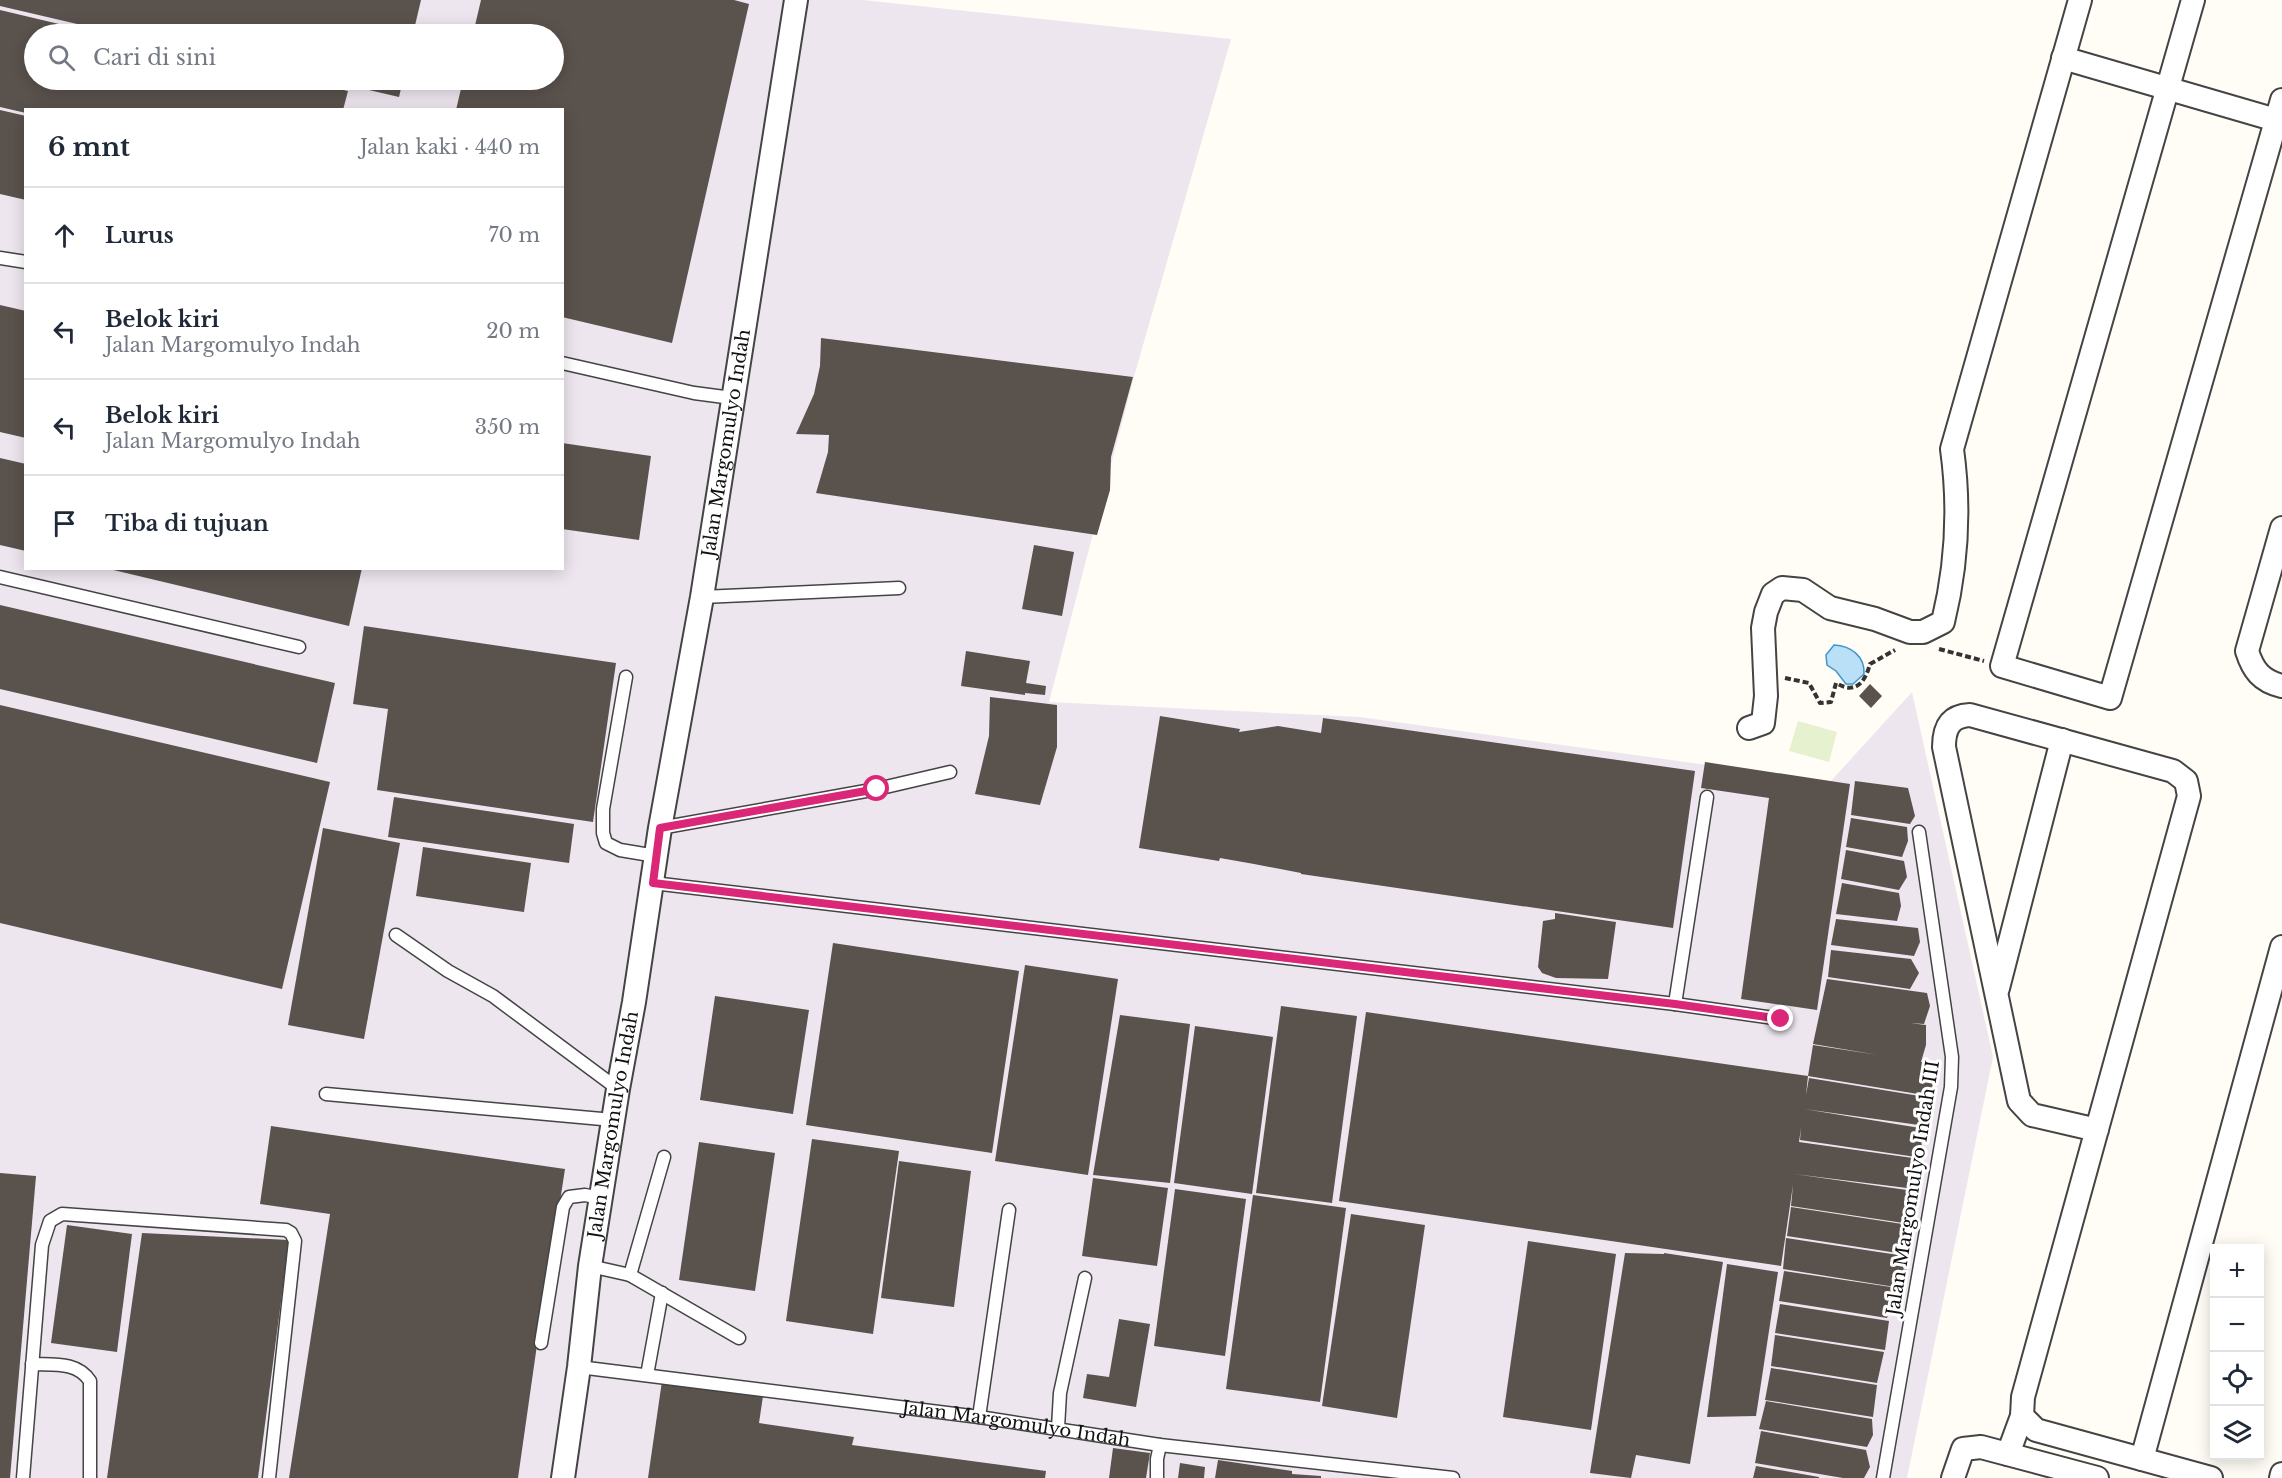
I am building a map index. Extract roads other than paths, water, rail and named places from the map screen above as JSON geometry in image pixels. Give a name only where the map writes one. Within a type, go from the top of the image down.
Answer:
[{"type":"street","name":"Jalan Margomulyo Indah","points":[[563,1478],[579,1367],[590,1266],[613,1120],[634,1002],[660,828],[702,597],[796,0]]},
{"type":"street","points":[[1749,728],[1763,723],[1765,674],[1763,628],[1773,594],[1782,588],[1803,590],[1830,608],[1875,619],[1910,632],[1923,632],[1943,622],[1952,587],[1956,537],[1956,482],[1952,449],[2080,0]]},
{"type":"street","points":[[2063,58],[2167,88],[2279,110],[2110,698],[2001,666],[2167,88],[2193,0]]},
{"type":"street","points":[[2282,528],[2247,651],[2253,669],[2272,684],[2282,686]]},
{"type":"street","points":[[2008,1454],[2022,1416],[2023,1398],[2097,1130],[2189,796],[2186,781],[2173,771],[1970,715],[1960,715],[1951,721],[1944,735],[1944,747],[2019,1101],[2032,1115],[2097,1130]]},
{"type":"street","points":[[1996,994],[2062,740]]},
{"type":"street","points":[[2142,1459],[2282,947]]},
{"type":"street","points":[[2022,1416],[2036,1430],[2211,1478]]},
{"type":"street","points":[[1953,1478],[1964,1449],[1981,1448],[2093,1477]]},
{"type":"lane","points":[[0,258],[24,262]]},
{"type":"lane","points":[[564,363],[694,393],[732,398]]},
{"type":"lane","points":[[0,577],[299,647]]},
{"type":"lane","points":[[702,597],[899,588]]},
{"type":"lane","points":[[626,677],[603,808],[603,833],[606,843],[620,850],[656,856]]},
{"type":"lane","points":[[660,828],[866,791],[950,772]]},
{"type":"lane","points":[[1675,1004],[1707,797]]},
{"type":"lane","name":"Jalan Margomulyo Indah III","points":[[1883,1478],[1951,1087],[1952,1057],[1919,832]]},
{"type":"lane","points":[[653,883],[1675,1004],[1781,1019]]},
{"type":"lane","points":[[396,935],[448,971],[493,996],[618,1089]]},
{"type":"lane","points":[[326,1094],[613,1120]]},
{"type":"lane","points":[[630,1275],[664,1157]]},
{"type":"lane","points":[[541,1343],[563,1207],[569,1197],[585,1195],[601,1198]]},
{"type":"lane","points":[[979,1417],[1009,1210]]},
{"type":"lane","points":[[23,1478],[42,1245],[50,1221],[62,1214],[286,1230],[291,1233],[295,1241],[269,1478]]},
{"type":"lane","points":[[590,1266],[630,1275],[739,1338]]},
{"type":"lane","points":[[1058,1428],[1060,1393],[1085,1278]]},
{"type":"lane","points":[[647,1375],[662,1293]]},
{"type":"lane","points":[[32,1364],[76,1367],[84,1372],[90,1381],[90,1478]]},
{"type":"lane","name":"Jalan Margomulyo Indah","points":[[579,1367],[979,1417],[1160,1446],[1453,1478]]},
{"type":"lane","points":[[1157,1478],[1160,1446]]},
{"type":"water","points":[[1834,645],[1846,647],[1856,653],[1862,662],[1864,674],[1853,684],[1846,684],[1836,671],[1827,665],[1826,655]]}]
